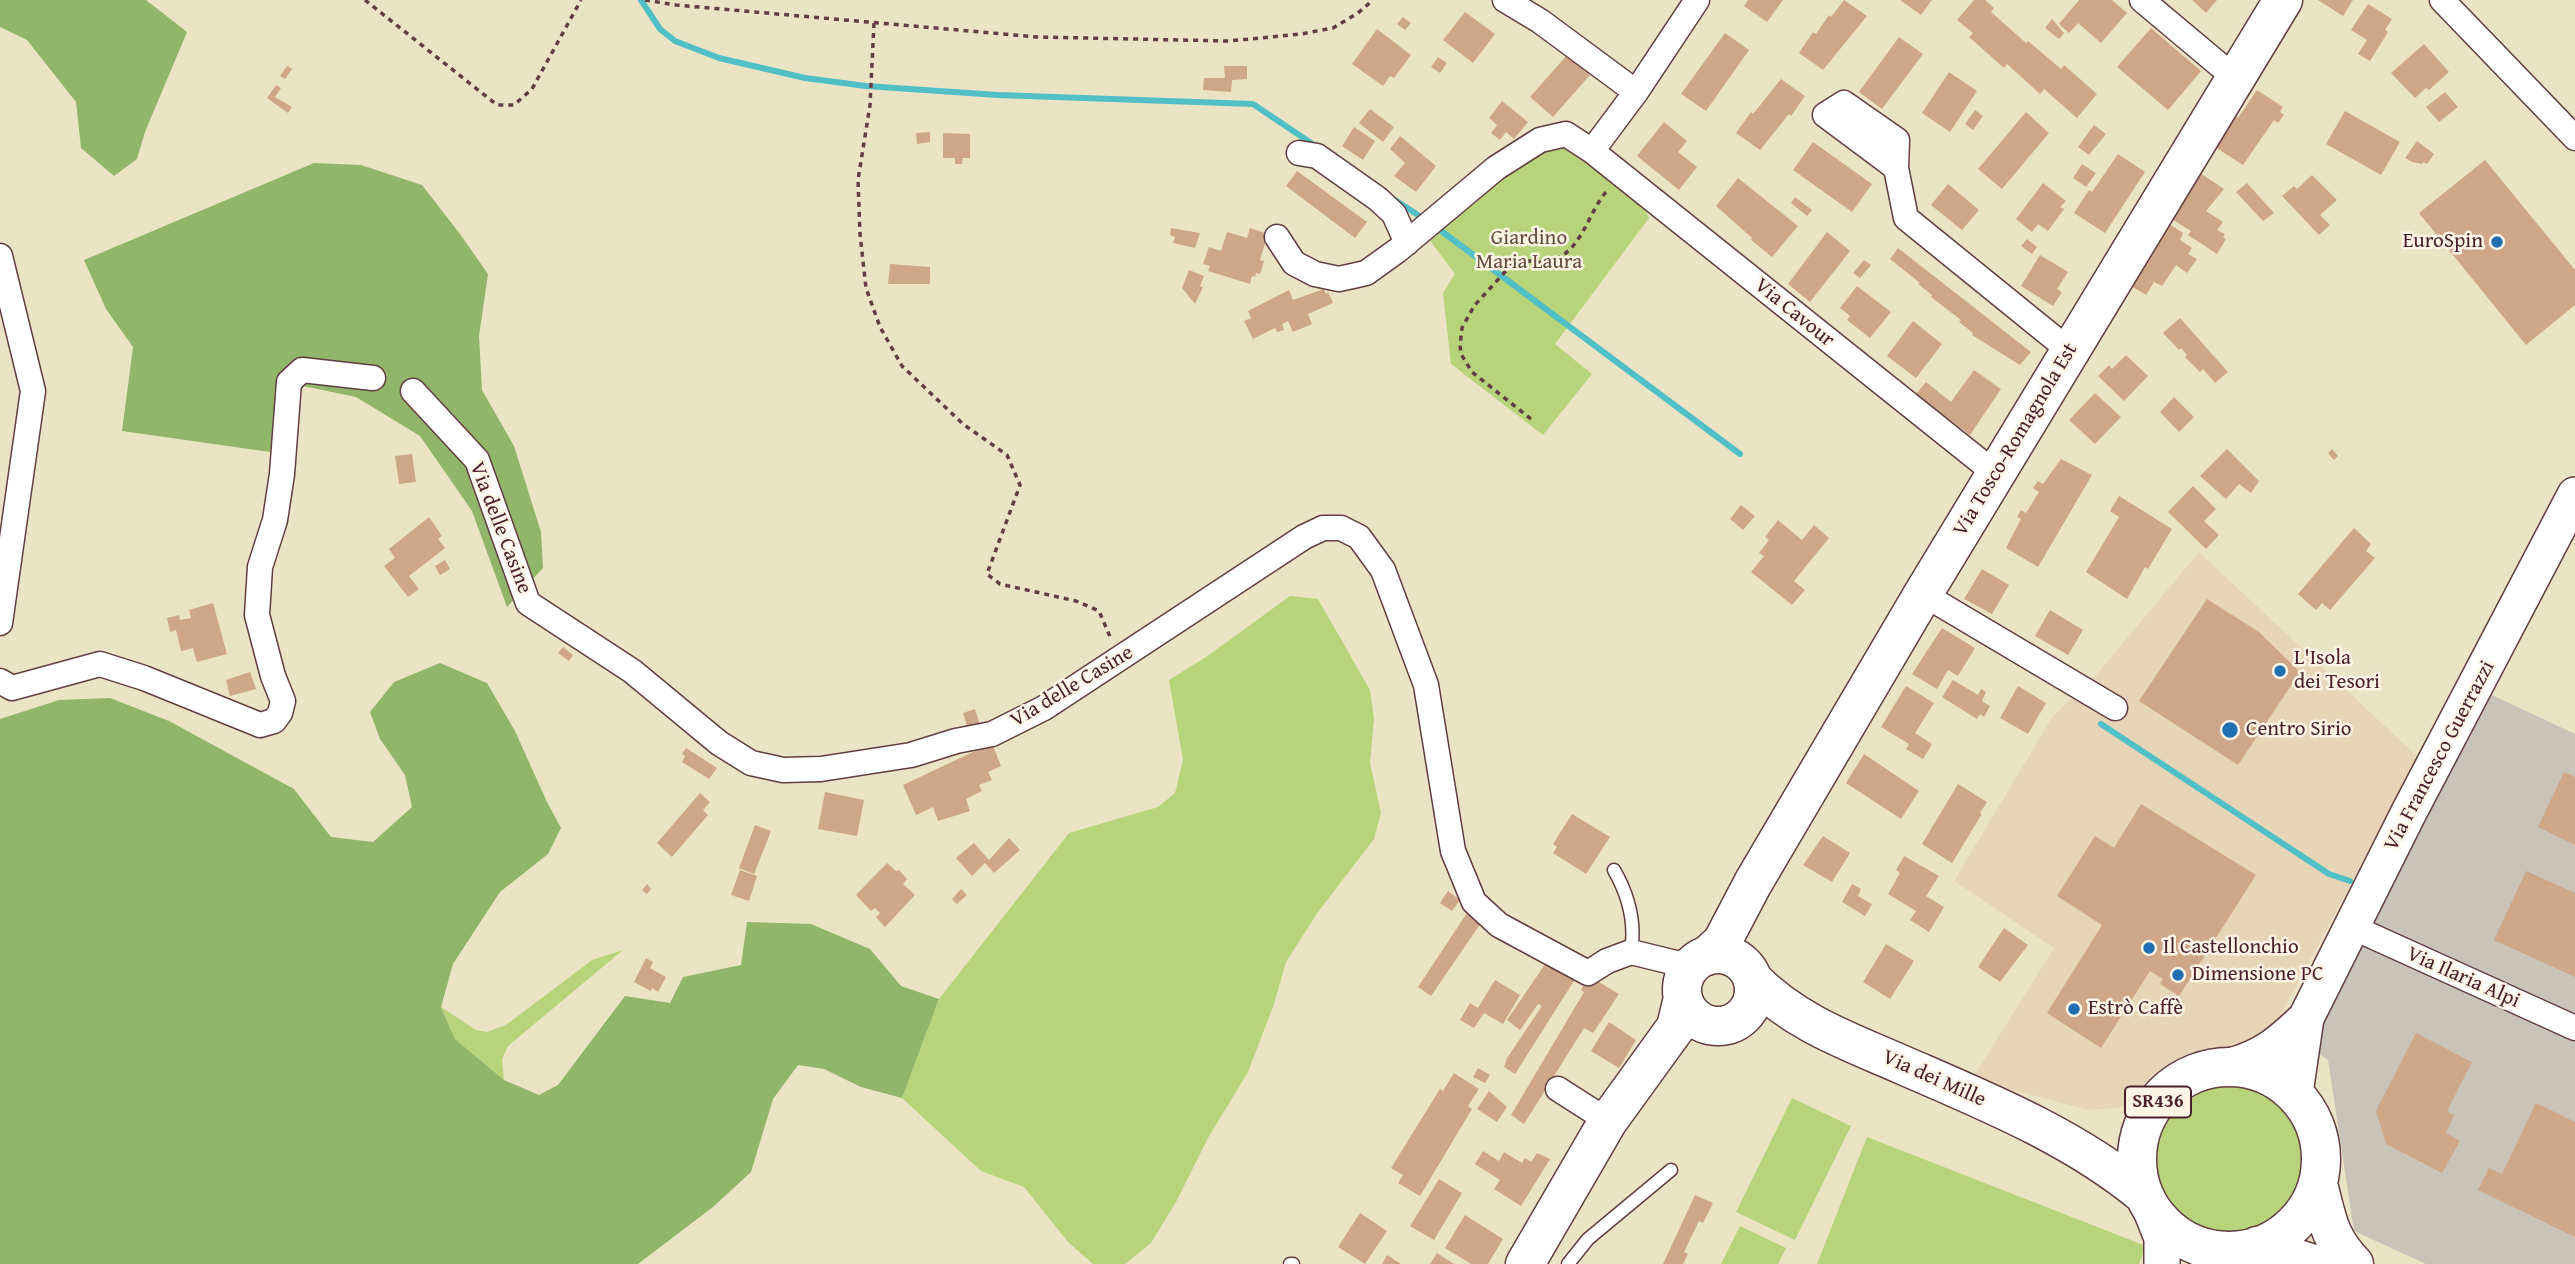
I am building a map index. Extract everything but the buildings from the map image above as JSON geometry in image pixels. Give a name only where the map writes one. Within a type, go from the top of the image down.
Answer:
[{"type":"main road","name":"Via Tosco-Romagnola Est","points":[[1525,1264],[1608,1121],[1676,1027],[1692,977],[1722,942],[1923,594],[2283,0]]},
{"type":"main road","name":"Via Francesco Guerrazzi","points":[[2295,1093],[2306,1018],[2408,814],[2575,495]]},
{"type":"main road","name":"Via Tosco-Romagnola Est","points":[[1651,1064],[1729,1021],[1751,1004],[1754,996],[1748,936],[1754,883]]},
{"type":"main road","points":[[1729,1021],[1707,1024],[1694,1017],[1692,977],[1728,956],[1742,963],[1750,975]]},
{"type":"main road","name":"Via dei Mille","points":[[1750,975],[1768,995],[1811,1025],[2056,1135],[2128,1181],[2147,1200]]},
{"type":"main road","name":"Via Francesco Guerrazzi","points":[[2231,1066],[2256,1059],[2306,1018]]},
{"type":"main road","name":"Via dei Mille","points":[[1729,1021],[1811,1025]]},
{"type":"main road","name":"SR436","points":[[2230,1254],[2289,1229],[2301,1216],[2318,1184],[2322,1156],[2312,1116],[2295,1093],[2265,1074],[2231,1066],[2200,1071],[2173,1086],[2152,1108],[2138,1142],[2138,1169],[2147,1200],[2160,1220],[2174,1233],[2190,1242],[2230,1254],[2314,1264]]},
{"type":"main road","name":"Via dei Mille","points":[[2056,1135],[2088,1137],[2111,1133],[2130,1124],[2152,1108]]},
{"type":"main road","name":"SR436","points":[[2318,1184],[2328,1227],[2345,1255],[2354,1264]]},
{"type":"main road","points":[[2147,1200],[2162,1238],[2162,1264]]},
{"type":"street","points":[[1505,0],[1541,21],[1636,92]]},
{"type":"street","points":[[1592,151],[1636,92],[1697,0]]},
{"type":"street","points":[[2141,0],[2235,78]]},
{"type":"street","points":[[2442,0],[2575,138]]},
{"type":"street","name":"Via Cavour","points":[[1277,237],[1294,263],[1315,274],[1339,279],[1366,273],[1423,230],[1496,168],[1540,140],[1566,134],[1592,151],[1996,474]]},
{"type":"street","points":[[1299,153],[1317,156],[1378,199],[1394,214],[1423,230]]},
{"type":"street","points":[[1896,168],[1906,218],[2070,351]]},
{"type":"street","points":[[0,256],[33,391],[0,622]]},
{"type":"street","points":[[0,681],[12,688],[100,664],[144,678],[260,725],[274,721],[280,713],[283,701],[272,676],[257,615],[260,567],[275,520],[282,474],[289,382],[302,370],[373,378]]},
{"type":"street","name":"Via delle Casine","points":[[413,391],[477,460],[528,603],[632,671],[719,743],[751,763],[783,771],[821,769],[911,755],[956,741],[992,734],[1044,708],[1304,537],[1323,528],[1341,528],[1359,537],[1383,570],[1426,685],[1452,851],[1474,902],[1499,925],[1588,973],[1607,961],[1631,952]]},
{"type":"street","points":[[1923,594],[2115,708]]},
{"type":"street","name":"Via Ilaria Alpi","points":[[2352,927],[2575,1028]]},
{"type":"street","points":[[1631,952],[1680,964],[1692,977]]},
{"type":"street","points":[[1558,1089],[1608,1121]]},
{"type":"lane","points":[[1614,870],[1625,889],[1632,915],[1631,952]]},
{"type":"lane","points":[[1568,1264],[1588,1239],[1671,1170]]},
{"type":"path","points":[[365,0],[497,105],[514,105],[532,89],[581,0]]},
{"type":"path","points":[[645,0],[1037,37],[1229,41],[1301,34],[1333,27],[1358,13],[1373,0]]},
{"type":"path","points":[[874,23],[870,96],[858,180],[866,288],[880,327],[902,366],[963,424],[1007,455],[1020,485],[987,574],[1000,584],[1076,601],[1099,611],[1119,660]]},
{"type":"path","points":[[1531,419],[1472,372],[1461,354],[1462,328],[1474,306],[1506,268],[1518,260],[1549,261],[1568,250],[1580,237],[1596,204],[1619,173]]},
{"type":"shaded area","points":[[2199,552],[2418,757],[2275,1026],[2262,1036],[2233,1047],[2190,1052],[2141,1086],[2132,1100],[2119,1108],[2088,1110],[1972,1079],[2054,948],[1954,881],[2053,716],[2091,681]]},
{"type":"shaded area","points":[[2490,694],[2575,734],[2575,1264],[2426,1264],[2354,1231],[2328,1060],[2311,1048]]},
{"type":"green space","points":[[0,0],[146,0],[187,32],[145,132],[137,159],[114,176],[81,148],[76,102],[27,40],[0,27]]},
{"type":"green space","name":"Giardino Maria Laura","points":[[1568,146],[1645,210],[1649,218],[1555,344],[1592,374],[1543,435],[1451,364],[1443,293],[1455,274],[1425,234],[1535,149]]},
{"type":"green space","points":[[314,163],[361,165],[422,185],[488,274],[479,336],[482,390],[514,446],[541,532],[543,568],[507,607],[472,511],[420,436],[356,397],[303,386],[270,452],[122,431],[133,347],[106,309],[84,260]]},
{"type":"green space","points":[[1290,596],[1318,599],[1370,690],[1374,719],[1370,763],[1381,813],[1374,839],[1318,912],[1286,962],[1274,1004],[1248,1072],[1208,1138],[1176,1202],[1151,1243],[1125,1264],[1093,1264],[1068,1242],[1024,1187],[981,1171],[902,1098],[939,999],[1069,833],[1158,807],[1175,793],[1183,760],[1169,680],[1206,657]]},
{"type":"green space","points":[[440,663],[487,683],[515,731],[561,828],[548,854],[500,892],[453,964],[441,1007],[455,1039],[504,1080],[539,1095],[558,1085],[625,996],[670,1003],[683,977],[741,965],[747,922],[811,924],[870,949],[901,986],[939,999],[902,1098],[861,1087],[824,1069],[798,1065],[773,1099],[751,1172],[713,1207],[638,1264],[0,1264],[0,719],[59,700],[110,698],[169,721],[294,789],[331,837],[373,842],[412,807],[405,775],[380,739],[370,712],[394,682]]},
{"type":"green space","points":[[623,950],[508,1046],[502,1059],[504,1080],[455,1039],[441,1007],[476,1030],[487,1032],[506,1025],[592,960]]},
{"type":"green space","points":[[2230,1081],[2260,1087],[2285,1104],[2302,1129],[2308,1159],[2302,1189],[2285,1214],[2260,1231],[2230,1237],[2200,1231],[2175,1214],[2158,1189],[2152,1159],[2158,1129],[2175,1104],[2200,1087]]},
{"type":"green space","points":[[1792,1098],[1851,1126],[1795,1240],[1736,1212]]},
{"type":"green space","points":[[1867,1137],[2146,1246],[2139,1264],[1817,1264]]},
{"type":"green space","points":[[1740,1226],[1786,1248],[1778,1264],[1721,1264]]},
{"type":"waterway","points":[[641,0],[660,29],[675,41],[719,58],[805,78],[866,86],[998,95],[1253,104],[1317,147]]},
{"type":"waterway","points":[[1395,200],[1424,219]]},
{"type":"waterway","points":[[1436,227],[1740,454]]},
{"type":"waterway","points":[[2101,724],[2329,874],[2350,881]]},
{"type":"place","name":"EuroSpin","points":[[2497,242]]},
{"type":"place","name":"L'Isola dei Tesori","points":[[2280,671]]},
{"type":"place","name":"Centro Sirio","points":[[2230,730]]},
{"type":"place","name":"Il Castellonchio","points":[[2149,948]]},
{"type":"place","name":"Dimensione PC","points":[[2178,975]]},
{"type":"place","name":"Estrò Caffè","points":[[2074,1009]]}]
